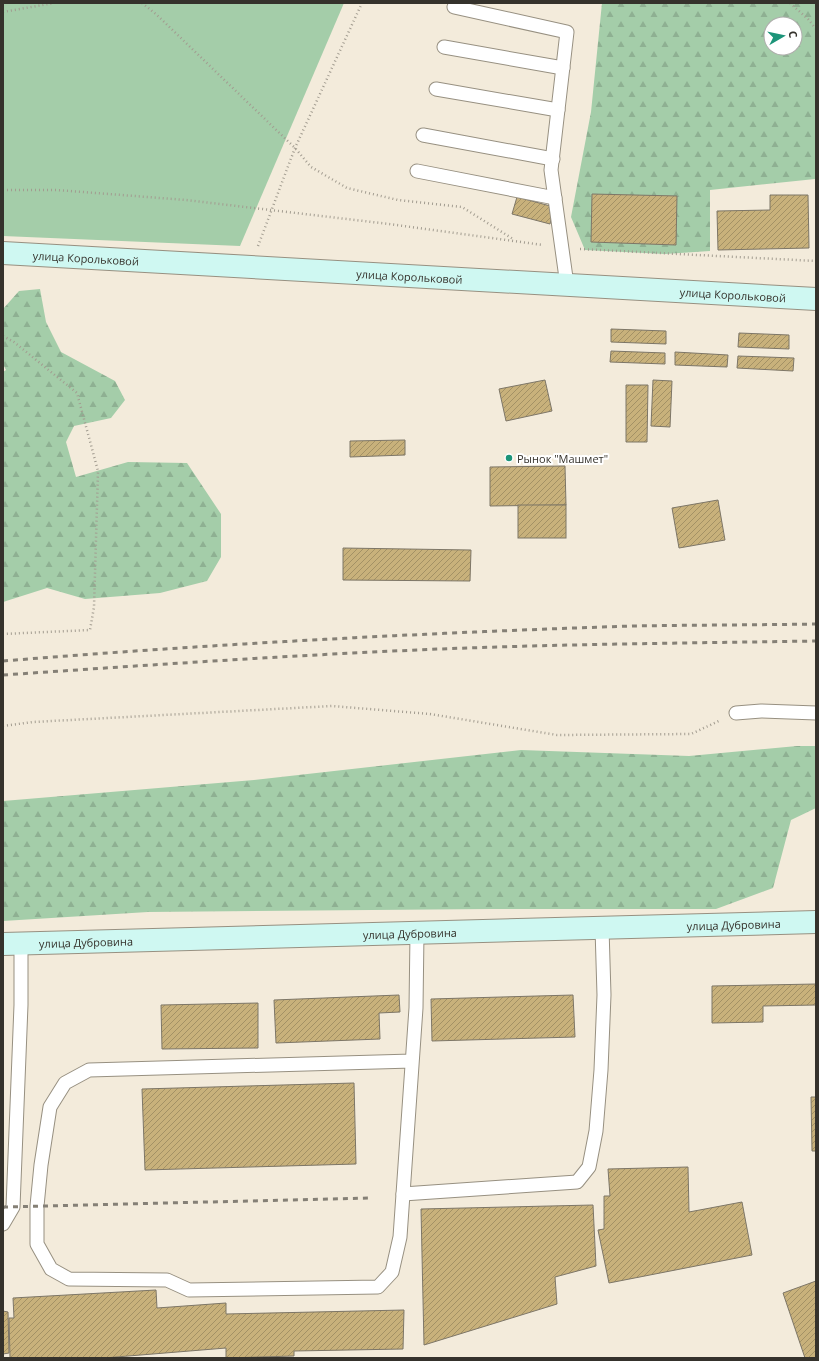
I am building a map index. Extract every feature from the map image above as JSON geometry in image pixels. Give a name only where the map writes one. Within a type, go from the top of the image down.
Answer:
[{"type":"main road","name":"улица Корольковой","points":[[3,253],[816,299]]},
{"type":"main road","name":"улица Дубровина","points":[[12,943],[816,922]]},
{"type":"lane","points":[[454,7],[567,32],[551,170],[567,285]]},
{"type":"lane","points":[[444,47],[563,68]]},
{"type":"lane","points":[[436,90],[558,110]]},
{"type":"lane","points":[[423,136],[553,159]]},
{"type":"lane","points":[[417,171],[555,198]]},
{"type":"lane","points":[[736,713],[761,711],[816,713]]},
{"type":"lane","points":[[403,1194],[577,1182],[590,1167],[596,1131],[601,1070],[604,996],[602,928]]},
{"type":"lane","points":[[412,1062],[89,1070],[65,1083],[50,1107],[41,1165],[37,1206],[38,1244],[50,1269],[69,1279],[167,1280],[189,1290],[378,1287],[392,1272],[400,1237],[416,1008],[417,933]]},
{"type":"lane","points":[[3,1224],[13,1207],[9,1162],[21,1005],[12,943]]},
{"type":"path","points":[[3,12],[54,3]]},
{"type":"path","points":[[142,3],[162,20],[295,148],[311,167],[347,188],[398,200],[462,207],[515,241]]},
{"type":"path","points":[[250,267],[295,148],[362,3]]},
{"type":"path","points":[[790,3],[808,19],[816,29]]},
{"type":"path","points":[[3,190],[57,190],[186,200],[389,224],[572,249],[816,261]]},
{"type":"path","points":[[3,336],[14,342],[77,393],[98,470],[94,607],[90,630],[3,634]]},
{"type":"path","points":[[3,726],[33,722],[332,706],[430,714],[557,735],[691,734],[736,713]]},
{"type":"green space","points":[[3,3],[344,3],[240,246],[3,236]]},
{"type":"green space","points":[[602,3],[816,3],[816,186],[815,179],[710,190],[710,251],[665,254],[585,250],[571,217],[591,112]]},
{"type":"green space","points":[[40,289],[46,322],[61,352],[115,381],[125,400],[111,418],[74,426],[66,442],[76,477],[128,462],[187,463],[221,514],[221,557],[207,581],[160,593],[85,599],[47,588],[3,602],[3,372],[6,370],[3,364],[3,309],[19,291]]},
{"type":"green space","points":[[797,746],[816,746],[816,808],[791,820],[773,888],[716,909],[148,912],[3,921],[3,801],[254,780],[521,750],[689,756]]},
{"type":"building","points":[[592,194],[677,196],[676,245],[591,242]]},
{"type":"building","points":[[770,195],[808,195],[809,248],[718,250],[717,211],[770,210]]},
{"type":"building","points":[[517,197],[554,207],[550,224],[512,214]]},
{"type":"building","points":[[611,329],[666,331],[666,344],[611,342]]},
{"type":"building","points":[[739,333],[789,335],[789,349],[738,347]]},
{"type":"building","points":[[611,351],[665,353],[665,364],[610,362]]},
{"type":"building","points":[[675,352],[728,355],[727,367],[675,365]]},
{"type":"building","points":[[738,356],[794,358],[793,371],[737,368]]},
{"type":"building","points":[[545,380],[552,411],[506,421],[499,389]]},
{"type":"building","points":[[653,380],[672,381],[670,427],[651,426]]},
{"type":"building","points":[[626,385],[648,385],[647,442],[626,442]]},
{"type":"building","points":[[405,440],[405,455],[350,457],[350,441]]},
{"type":"building","points":[[565,466],[566,505],[490,506],[490,467]]},
{"type":"building","points":[[718,500],[725,540],[679,548],[672,508]]},
{"type":"building","points":[[518,505],[566,505],[566,538],[518,538]]},
{"type":"building","points":[[343,548],[471,550],[470,581],[343,580]]},
{"type":"building","points":[[816,984],[816,1005],[763,1006],[763,1022],[712,1023],[712,986]]},
{"type":"building","points":[[399,995],[400,1012],[379,1013],[380,1039],[276,1043],[274,1000]]},
{"type":"building","points":[[573,995],[575,1037],[432,1041],[431,999]]},
{"type":"building","points":[[258,1003],[258,1048],[162,1049],[161,1005]]},
{"type":"building","points":[[354,1083],[356,1164],[145,1170],[142,1089]]},
{"type":"building","points":[[811,1097],[816,1097],[816,1151],[812,1151]]},
{"type":"building","points":[[688,1167],[689,1212],[742,1202],[752,1255],[609,1283],[598,1230],[604,1229],[604,1196],[610,1196],[608,1169]]},
{"type":"building","points":[[593,1205],[596,1266],[555,1277],[557,1304],[424,1345],[421,1209]]},
{"type":"building","points":[[816,1281],[816,1358],[805,1358],[783,1293]]},
{"type":"building","points":[[156,1290],[157,1308],[226,1303],[226,1314],[404,1310],[403,1349],[294,1351],[294,1356],[226,1358],[226,1348],[104,1358],[10,1358],[9,1318],[14,1318],[13,1298]]},
{"type":"building","points":[[3,1311],[8,1312],[9,1353],[3,1354]]},
{"type":"railway","points":[[3,661],[238,644],[475,632],[632,626],[816,624]]},
{"type":"railway","points":[[3,675],[385,651],[581,645],[816,641]]},
{"type":"railway","points":[[3,1207],[372,1198]]},
{"type":"place","name":"Рынок \"Машмет\"","points":[[509,458]]}]
